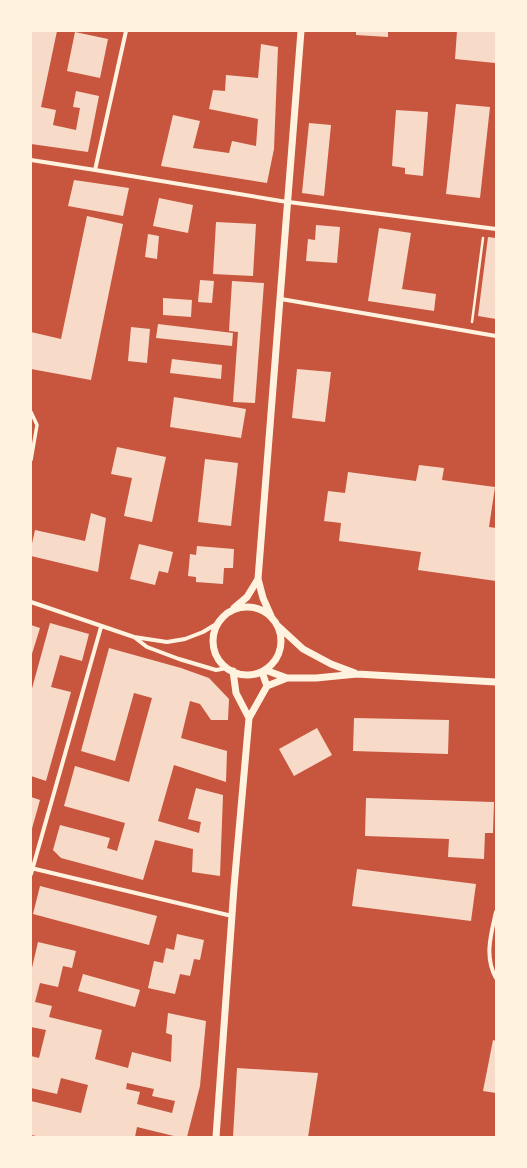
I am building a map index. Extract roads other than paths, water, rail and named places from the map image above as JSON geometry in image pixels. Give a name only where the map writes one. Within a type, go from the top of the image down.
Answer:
[{"type":"street","points":[[95,170],[126,31]]},
{"type":"street","points":[[301,31],[258,579],[262,598],[278,626],[303,649],[331,664],[357,674]]},
{"type":"street","points":[[31,160],[288,202],[496,229]]},
{"type":"street","points":[[281,299],[496,336]]},
{"type":"street","points":[[31,412],[37,426],[31,460]]},
{"type":"street","points":[[249,718],[236,693],[230,670],[218,658],[214,647],[214,635],[218,623],[247,597],[258,579]]},
{"type":"street","points":[[31,602],[134,637],[167,642],[185,639],[203,632],[218,623]]},
{"type":"street","points":[[232,610],[253,607],[266,612],[271,616]]},
{"type":"street","points":[[134,637],[147,647],[179,660],[216,670],[230,670],[244,675],[251,675],[264,671],[278,657],[282,638],[278,626]]},
{"type":"street","points":[[31,874],[101,627]]},
{"type":"street","points":[[264,671],[287,678],[316,678],[357,674],[496,682]]},
{"type":"street","points":[[264,671],[267,686]]},
{"type":"street","points":[[216,1137],[232,916],[249,718],[267,686],[287,678]]},
{"type":"street","points":[[32,868],[232,916]]},
{"type":"street","points":[[495,976],[489,955],[489,941],[496,912]]}]
